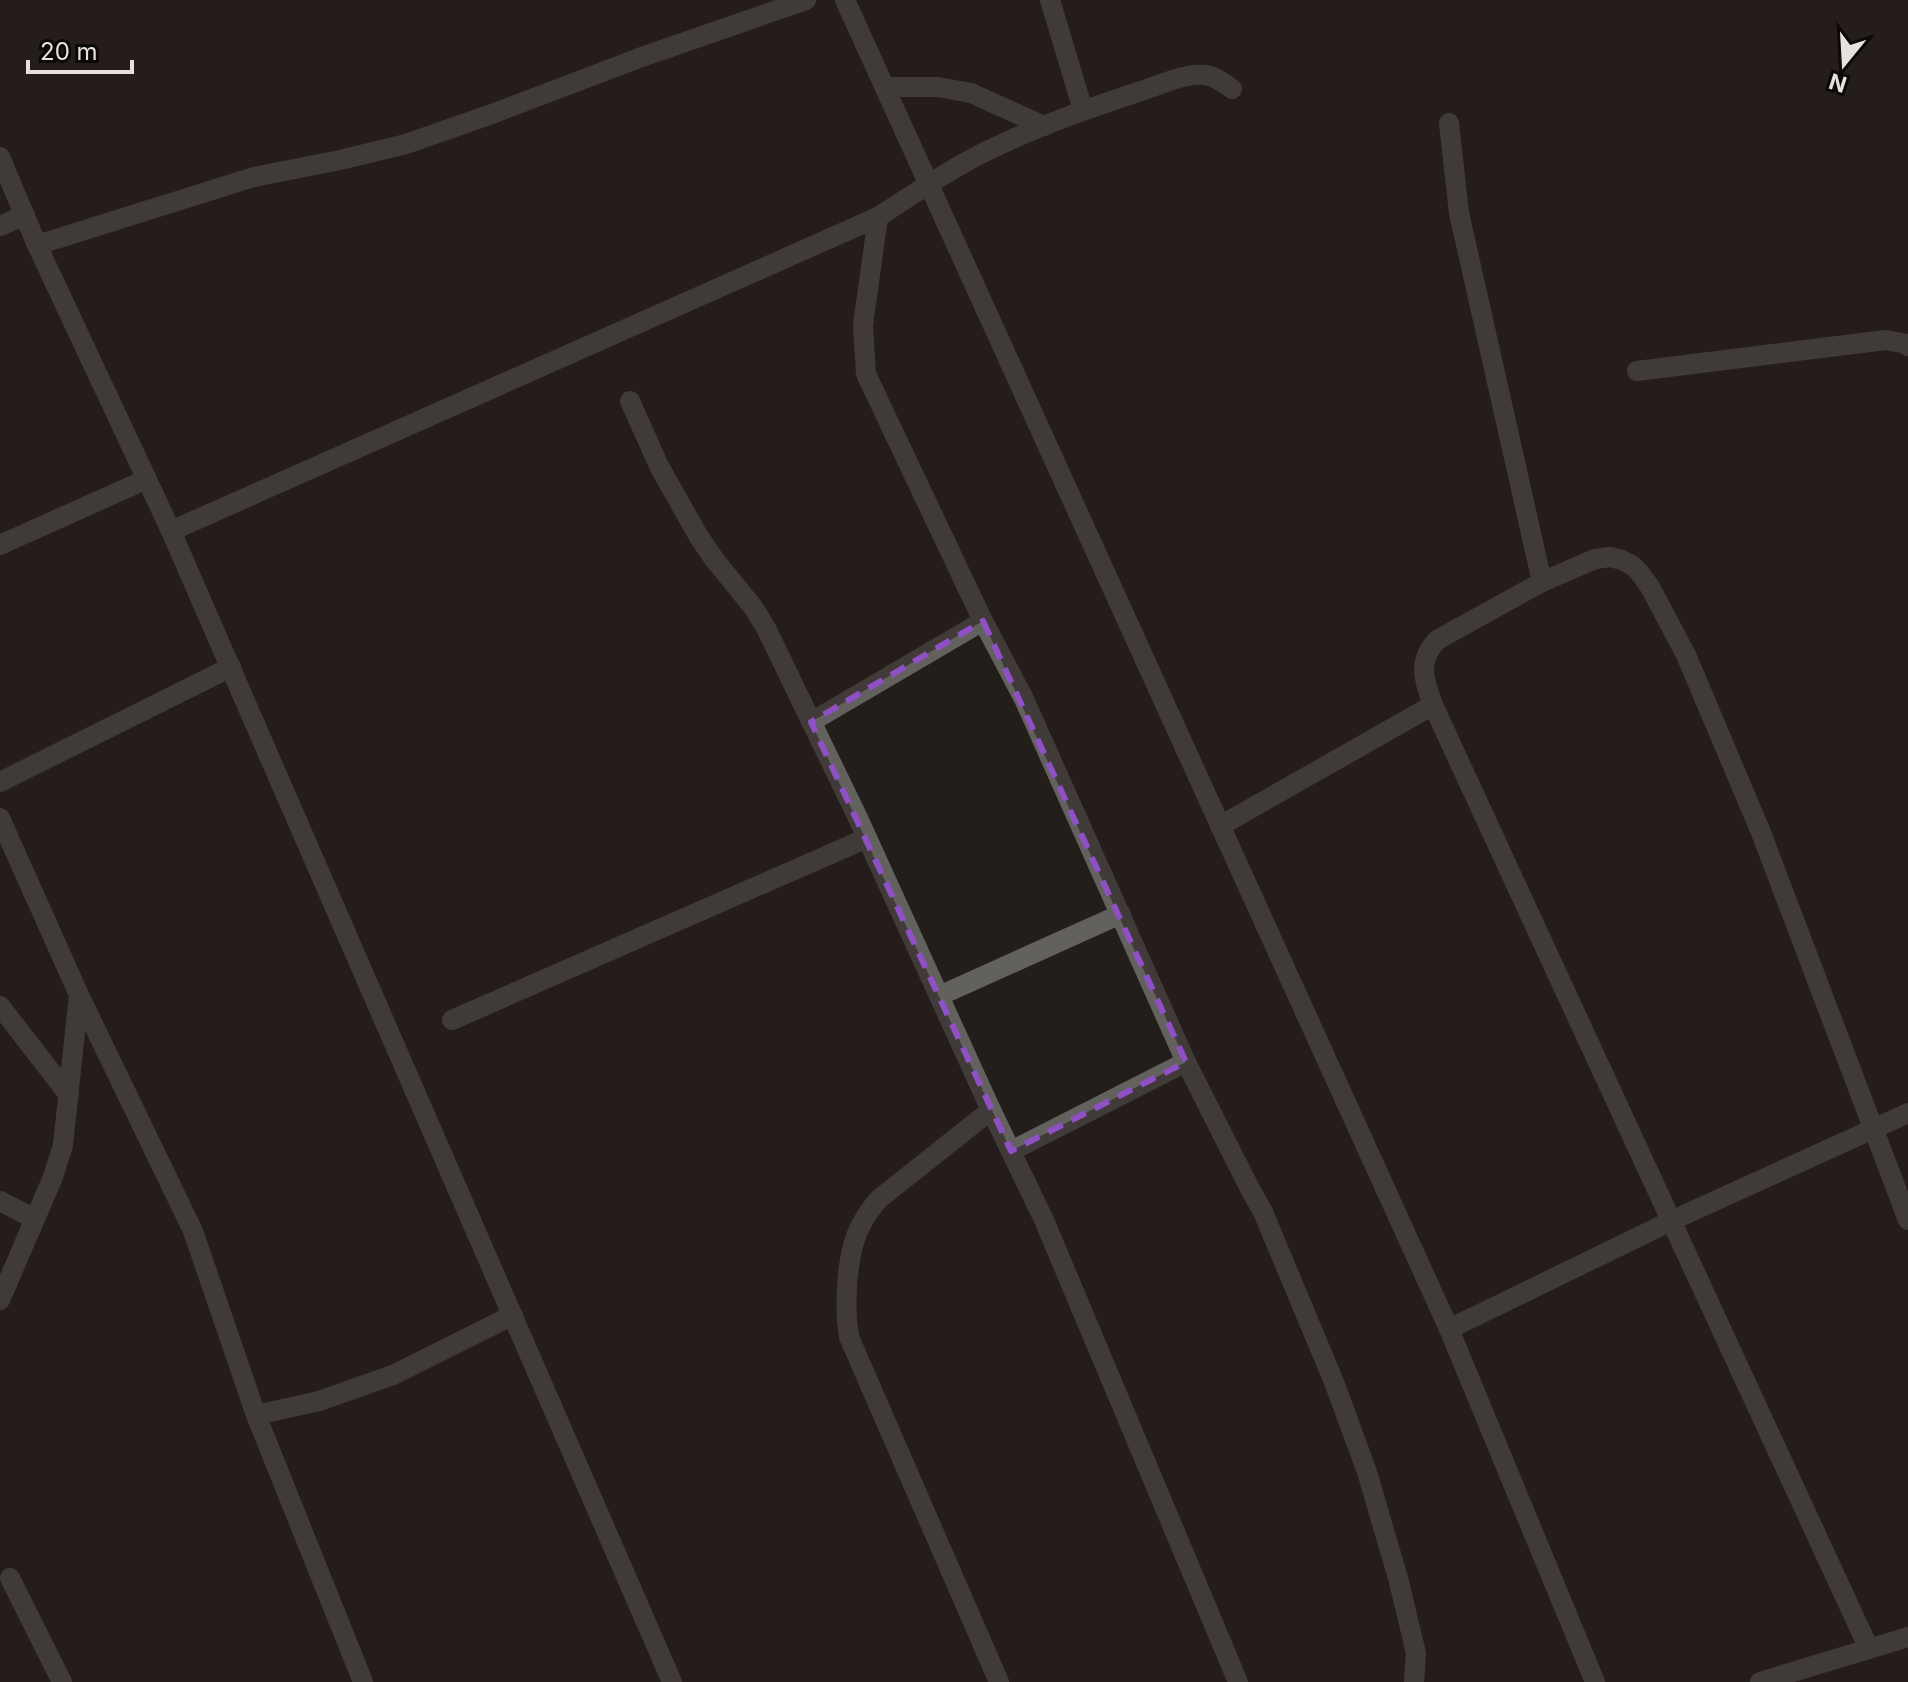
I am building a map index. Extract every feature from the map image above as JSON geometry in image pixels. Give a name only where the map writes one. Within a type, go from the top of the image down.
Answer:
[{"type":"street","points":[[37,245],[254,177],[406,144],[806,0]]},
{"type":"street","points":[[845,0],[1449,1329],[1595,1682]]},
{"type":"street","points":[[1050,0],[1083,110]]},
{"type":"street","points":[[171,531],[878,217],[990,149],[1044,126],[1186,76],[1206,75],[1221,80],[1232,89]]},
{"type":"street","points":[[886,87],[938,87],[971,93],[1044,126]]},
{"type":"street","points":[[1449,123],[1459,213],[1542,582]]},
{"type":"street","points":[[0,157],[37,245],[231,667],[672,1682]]},
{"type":"street","points":[[0,226],[25,215]]},
{"type":"street","points":[[878,217],[863,325],[866,374],[983,621],[1024,699],[1186,1062],[1263,1212],[1340,1397],[1367,1472],[1416,1653],[1414,1682]]},
{"type":"street","points":[[1637,371],[1886,340],[1908,346]]},
{"type":"street","points":[[630,401],[659,466],[699,537],[753,607],[787,669],[1044,1220],[1238,1682]]},
{"type":"street","points":[[0,545],[147,479]]},
{"type":"street","points":[[1869,1649],[1433,705],[1426,684],[1425,656],[1437,640],[1542,582],[1595,559],[1610,557],[1633,566],[1650,587],[1686,655],[1760,830],[1908,1220]]},
{"type":"street","points":[[811,722],[983,621]]},
{"type":"street","points":[[0,782],[231,667]]},
{"type":"street","points":[[1220,826],[1433,705]]},
{"type":"street","points":[[0,818],[79,995],[193,1231],[256,1415],[363,1682]]},
{"type":"street","points":[[452,1020],[867,838]]},
{"type":"street","points":[[939,996],[1121,914]]},
{"type":"street","points":[[0,1300],[53,1177],[63,1145],[79,995]]},
{"type":"street","points":[[0,1006],[69,1095]]},
{"type":"street","points":[[1011,1151],[1186,1062]]},
{"type":"street","points":[[991,1110],[879,1199],[868,1212],[859,1228],[852,1252],[846,1300],[849,1337],[999,1682]]},
{"type":"street","points":[[1449,1329],[1671,1221],[1908,1113]]},
{"type":"street","points":[[0,1201],[35,1219]]},
{"type":"street","points":[[256,1415],[319,1401],[393,1375],[513,1315]]},
{"type":"street","points":[[10,1578],[62,1682]]},
{"type":"street","points":[[1760,1682],[1908,1637]]},
{"type":"highlighted area","points":[[983,621],[1186,1062],[1011,1151],[811,722]]}]
